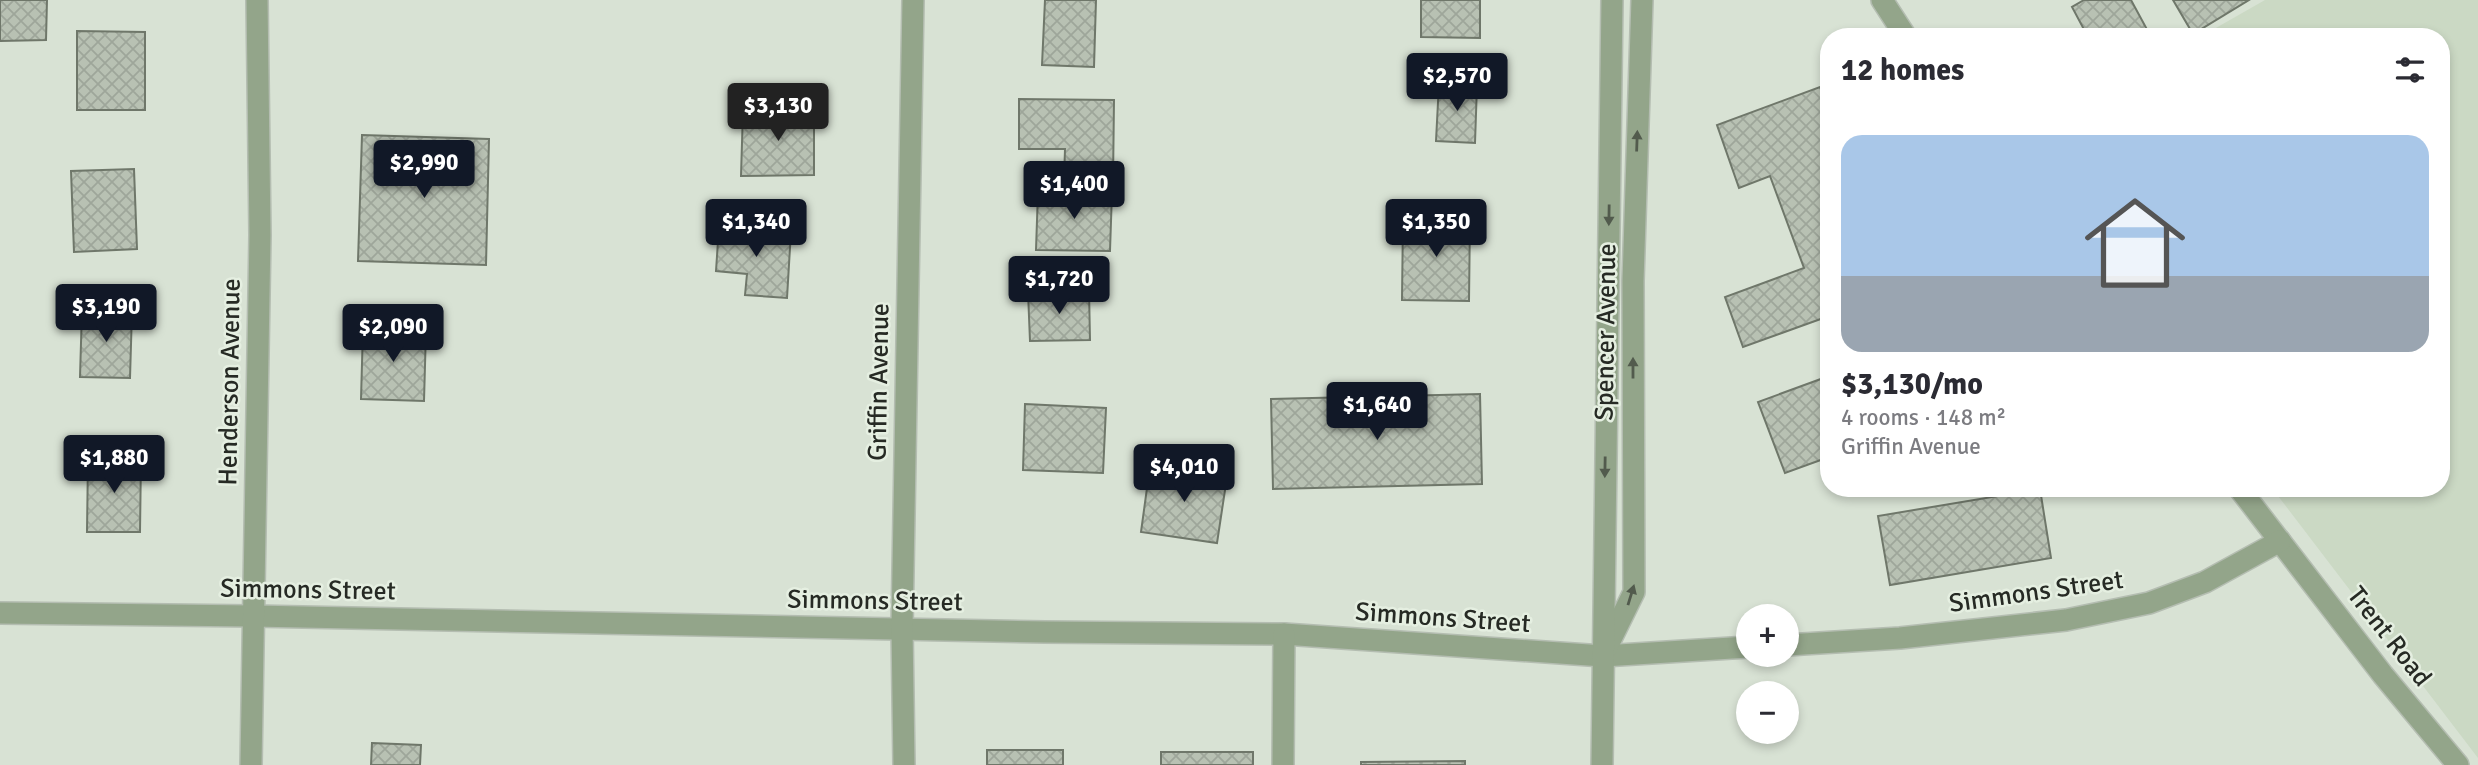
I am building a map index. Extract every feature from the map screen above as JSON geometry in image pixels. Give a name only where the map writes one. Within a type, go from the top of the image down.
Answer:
[{"type":"street","name":"Henderson Avenue","points":[[251,765],[260,235],[257,0]]},
{"type":"street","name":"Griffin Avenue","points":[[904,765],[902,628],[913,0]]},
{"type":"street","name":"Spencer Avenue","points":[[1602,765],[1612,0]]},
{"type":"street","name":"Spencer Avenue","points":[[1603,656],[1634,592],[1633,295],[1642,0]]},
{"type":"street","points":[[1882,0],[1900,28]]},
{"type":"street","name":"Trent Road","points":[[2246,497],[2383,675],[2458,765]]},
{"type":"street","name":"Simmons Street","points":[[1799,644],[1900,638],[2066,620],[2149,603],[2205,582],[2280,541]]},
{"type":"street","name":"Simmons Street","points":[[0,613],[1284,634],[1603,656],[1736,648]]},
{"type":"street","points":[[1283,765],[1284,634]]},
{"type":"shaded area","points":[[2265,0],[2478,0],[2478,758],[2279,497],[2450,497],[2450,28],[2216,28]]},
{"type":"building","points":[[0,0],[47,0],[46,40],[0,41]]},
{"type":"building","points":[[1045,0],[1096,0],[1094,67],[1042,65]]},
{"type":"building","points":[[1421,0],[1480,0],[1480,38],[1421,37]]},
{"type":"building","points":[[2084,0],[2131,0],[2146,28],[2083,28],[2072,7]]},
{"type":"building","points":[[2173,0],[2249,0],[2203,28],[2189,28]]},
{"type":"building","points":[[77,31],[145,32],[145,110],[77,110]]},
{"type":"building","points":[[1439,83],[1477,85],[1475,143],[1436,141]]},
{"type":"building","points":[[1820,87],[1820,319],[1743,347],[1725,297],[1804,268],[1770,176],[1739,188],[1717,125]]},
{"type":"building","points":[[1019,99],[1114,100],[1113,181],[1064,181],[1065,149],[1019,149]]},
{"type":"building","points":[[814,109],[814,175],[741,176],[743,110]]},
{"type":"building","points":[[362,135],[489,139],[486,265],[358,261]]},
{"type":"building","points":[[134,169],[137,249],[74,252],[71,171]]},
{"type":"building","points":[[1038,191],[1112,192],[1110,251],[1036,250]]},
{"type":"building","points":[[1403,217],[1470,217],[1469,301],[1402,300]]},
{"type":"building","points":[[719,226],[791,231],[787,298],[745,295],[747,274],[716,271]]},
{"type":"building","points":[[1089,290],[1090,340],[1030,341],[1028,292]]},
{"type":"building","points":[[82,309],[132,311],[130,378],[80,377]]},
{"type":"building","points":[[363,328],[426,330],[424,401],[361,399]]},
{"type":"building","points":[[1820,379],[1820,460],[1785,473],[1758,402]]},
{"type":"building","points":[[1480,394],[1482,484],[1273,489],[1271,399]]},
{"type":"building","points":[[1025,404],[1106,408],[1103,473],[1023,470]]},
{"type":"building","points":[[88,457],[141,457],[140,532],[87,532]]},
{"type":"building","points":[[1150,466],[1227,477],[1217,543],[1141,532]]},
{"type":"building","points":[[1992,497],[2041,497],[2051,558],[1890,585],[1878,516]]},
{"type":"building","points":[[372,743],[421,745],[420,765],[371,765]]},
{"type":"building","points":[[987,750],[1063,750],[1063,765],[987,765]]},
{"type":"building","points":[[1161,752],[1253,752],[1253,765],[1161,765]]},
{"type":"building","points":[[1465,761],[1465,765],[1361,765],[1361,762]]}]
